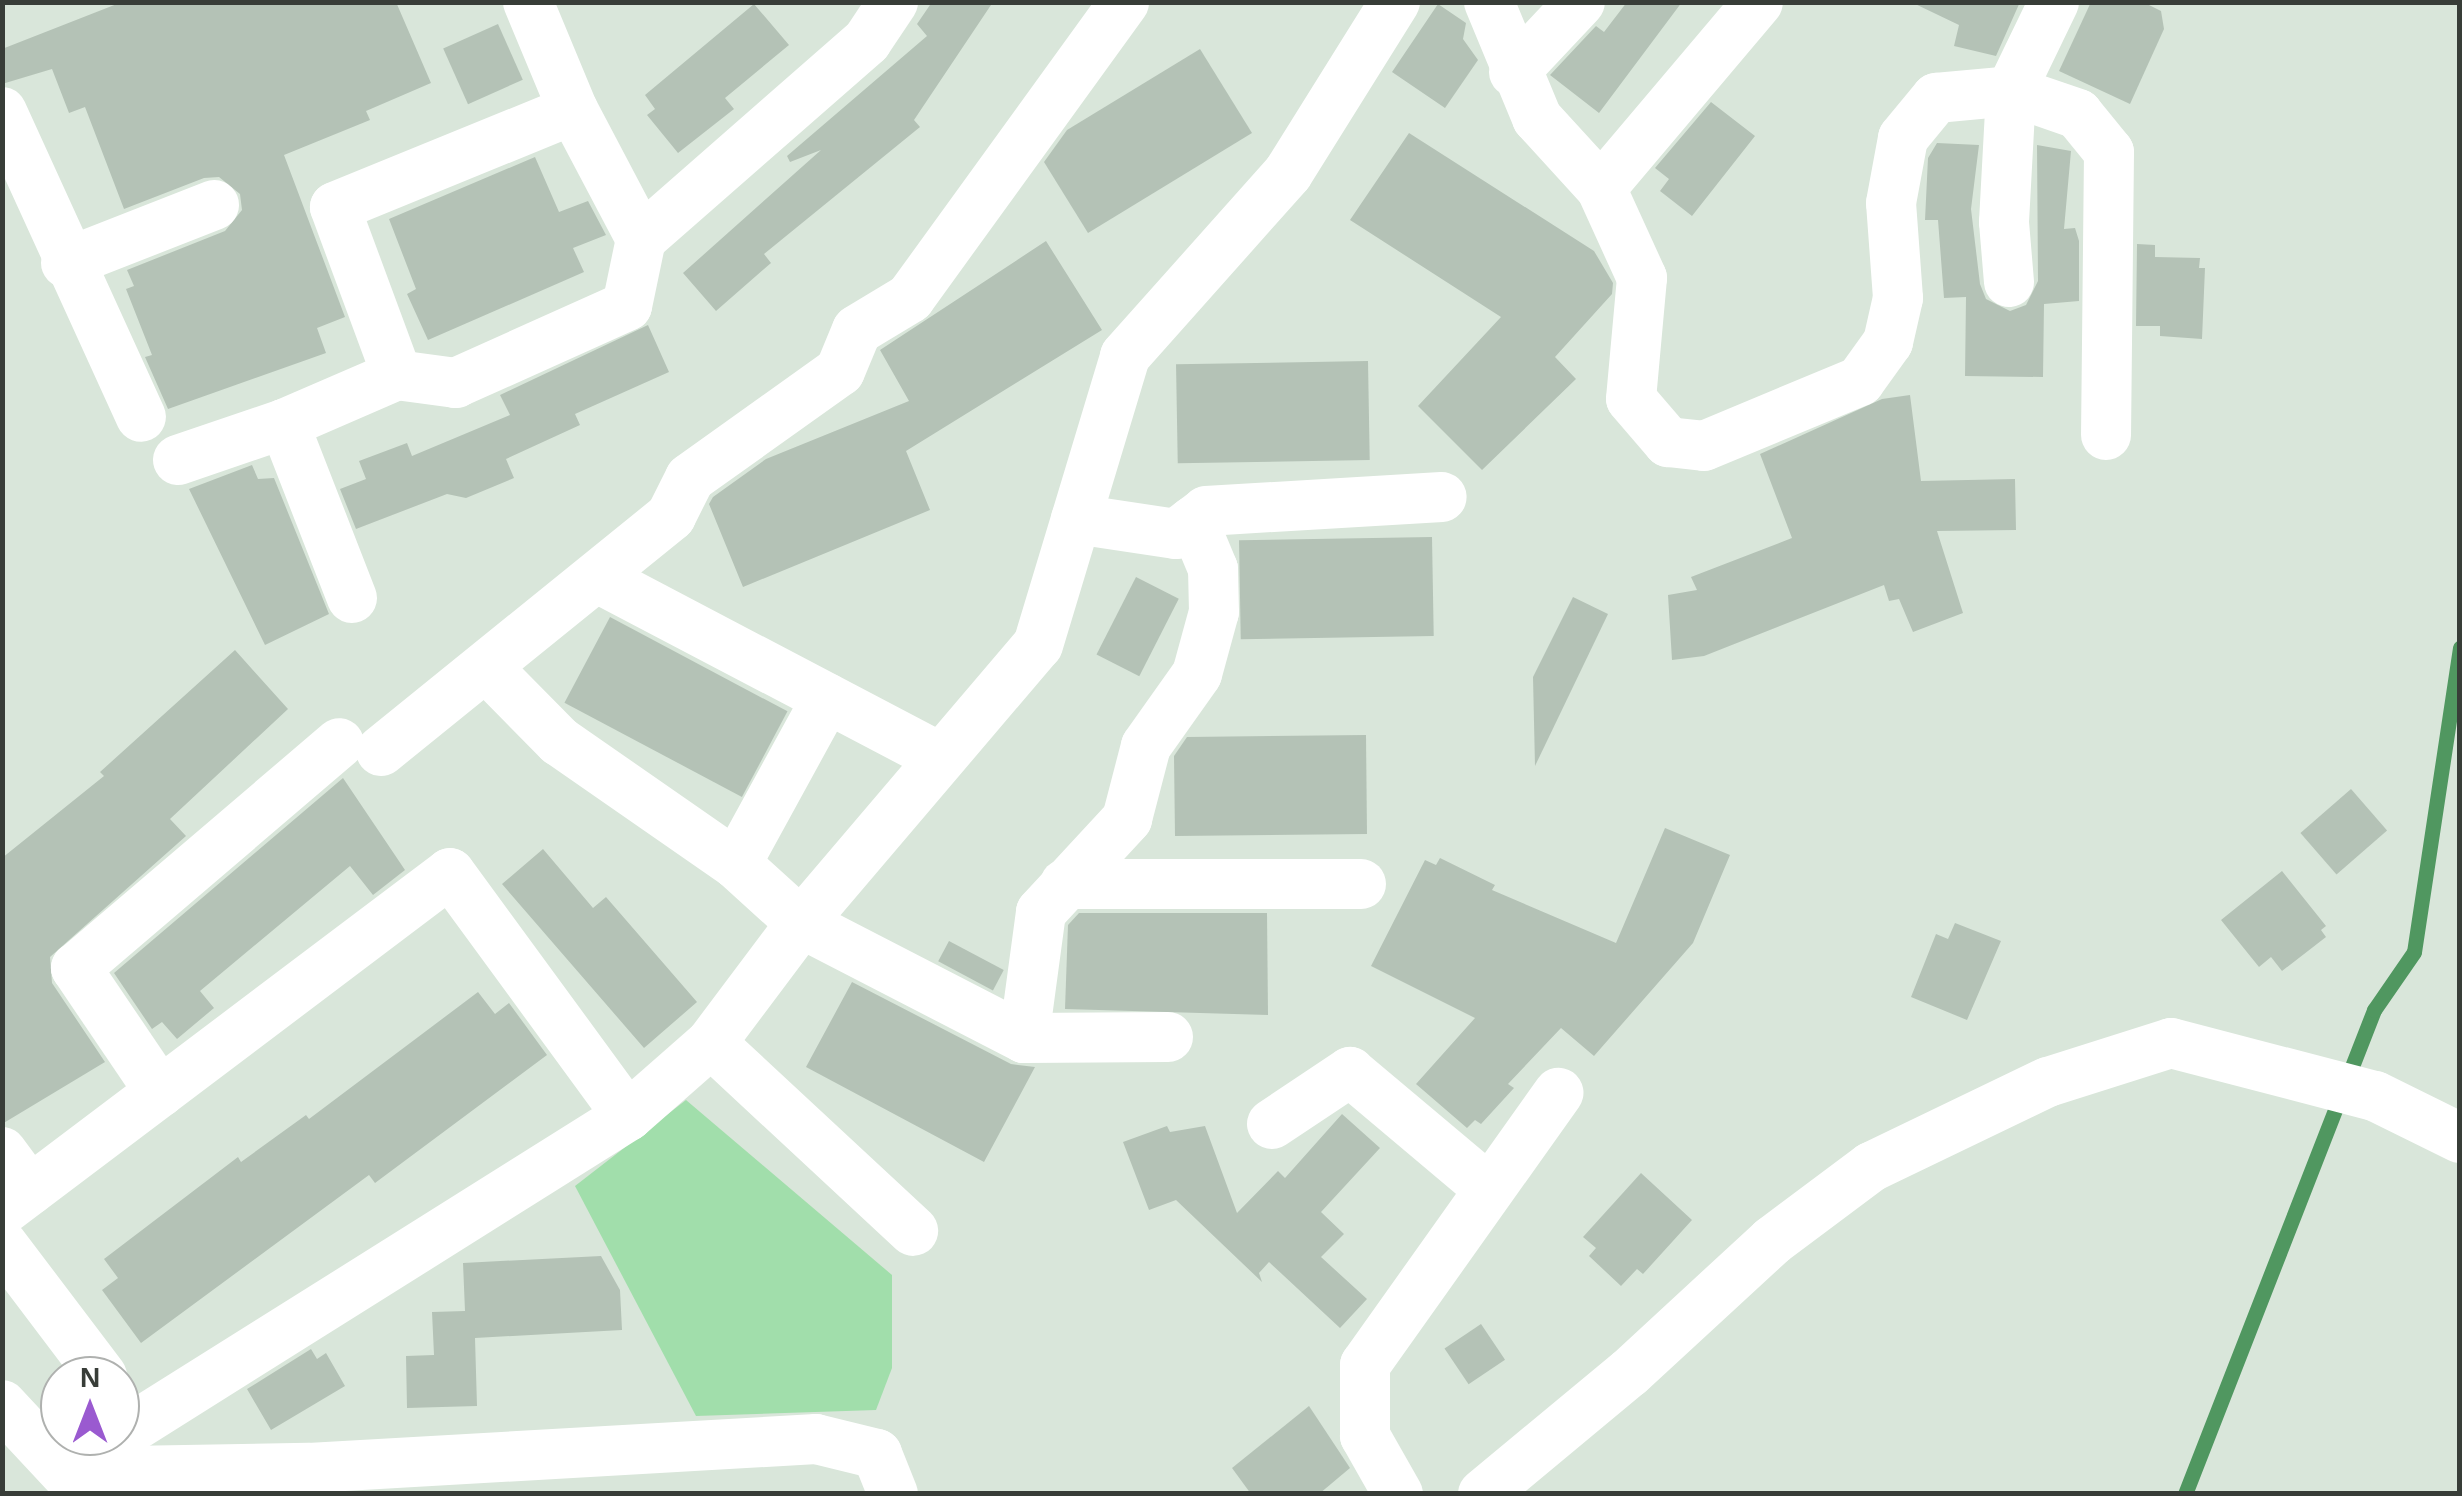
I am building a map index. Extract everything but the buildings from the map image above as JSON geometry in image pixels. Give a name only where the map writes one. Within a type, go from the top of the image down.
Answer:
[{"type":"street","points":[[528,2],[574,110],[640,239]]},
{"type":"street","points":[[178,460],[284,424],[397,374],[456,382],[627,306],[640,239],[868,40],[893,2]]},
{"type":"street","points":[[160,1092],[76,968],[360,747],[488,668],[671,516],[690,478],[840,370],[856,330],[910,298],[1124,2]]},
{"type":"street","points":[[140,1413],[628,1116],[711,1043],[801,923],[1038,645],[1125,356],[1288,173],[1395,2]]},
{"type":"street","points":[[1489,2],[1514,72],[1536,118],[1601,188],[1642,278],[1631,400],[1668,442],[1704,446],[1860,381],[1888,342],[1898,298],[1891,203],[1903,138],[1936,98],[2011,91],[2078,114],[2109,152],[2106,435]]},
{"type":"street","points":[[1514,72],[1580,2]]},
{"type":"street","points":[[1601,188],[1758,2]]},
{"type":"street","points":[[2010,282],[2004,222],[2011,91],[2054,2]]},
{"type":"street","points":[[397,374],[335,207],[574,110]]},
{"type":"street","points":[[2,112],[66,263],[118,357],[141,417]]},
{"type":"street","points":[[66,263],[214,205]]},
{"type":"street","points":[[284,424],[352,598]]},
{"type":"street","points":[[1076,519],[1176,534],[1206,511],[1442,498]]},
{"type":"street","points":[[1024,1038],[1042,912],[1127,818],[1146,746],[1197,674],[1214,612],[1213,569],[1193,521]]},
{"type":"street","points":[[598,578],[941,758]]},
{"type":"street","points":[[488,668],[559,741],[736,864],[801,923],[1024,1038],[1168,1037]]},
{"type":"street","points":[[736,864],[828,698]]},
{"type":"street","points":[[12,1184],[160,1092],[450,873],[628,1116]]},
{"type":"street","points":[[1064,884],[1361,884]]},
{"type":"street","points":[[1483,1494],[1629,1373],[1772,1241],[1871,1167],[2048,1082],[2170,1042],[2375,1096],[2460,1138]]},
{"type":"street","points":[[711,1043],[913,1231]]},
{"type":"street","points":[[1272,1124],[1350,1072],[1488,1190]]},
{"type":"street","points":[[1398,1494],[1365,1436],[1365,1365],[1558,1093]]},
{"type":"street","points":[[2,1244],[87,1356]]},
{"type":"street","points":[[2,1405],[77,1483],[816,1439],[877,1454],[894,1494]]},
{"type":"street","points":[[77,1483],[98,1456]]},
{"type":"green space","points":[[686,1100],[892,1275],[892,1368],[876,1410],[696,1416],[575,1186]]},
{"type":"waterway","points":[[2185,1494],[2374,1010],[2414,952],[2460,647]]}]
